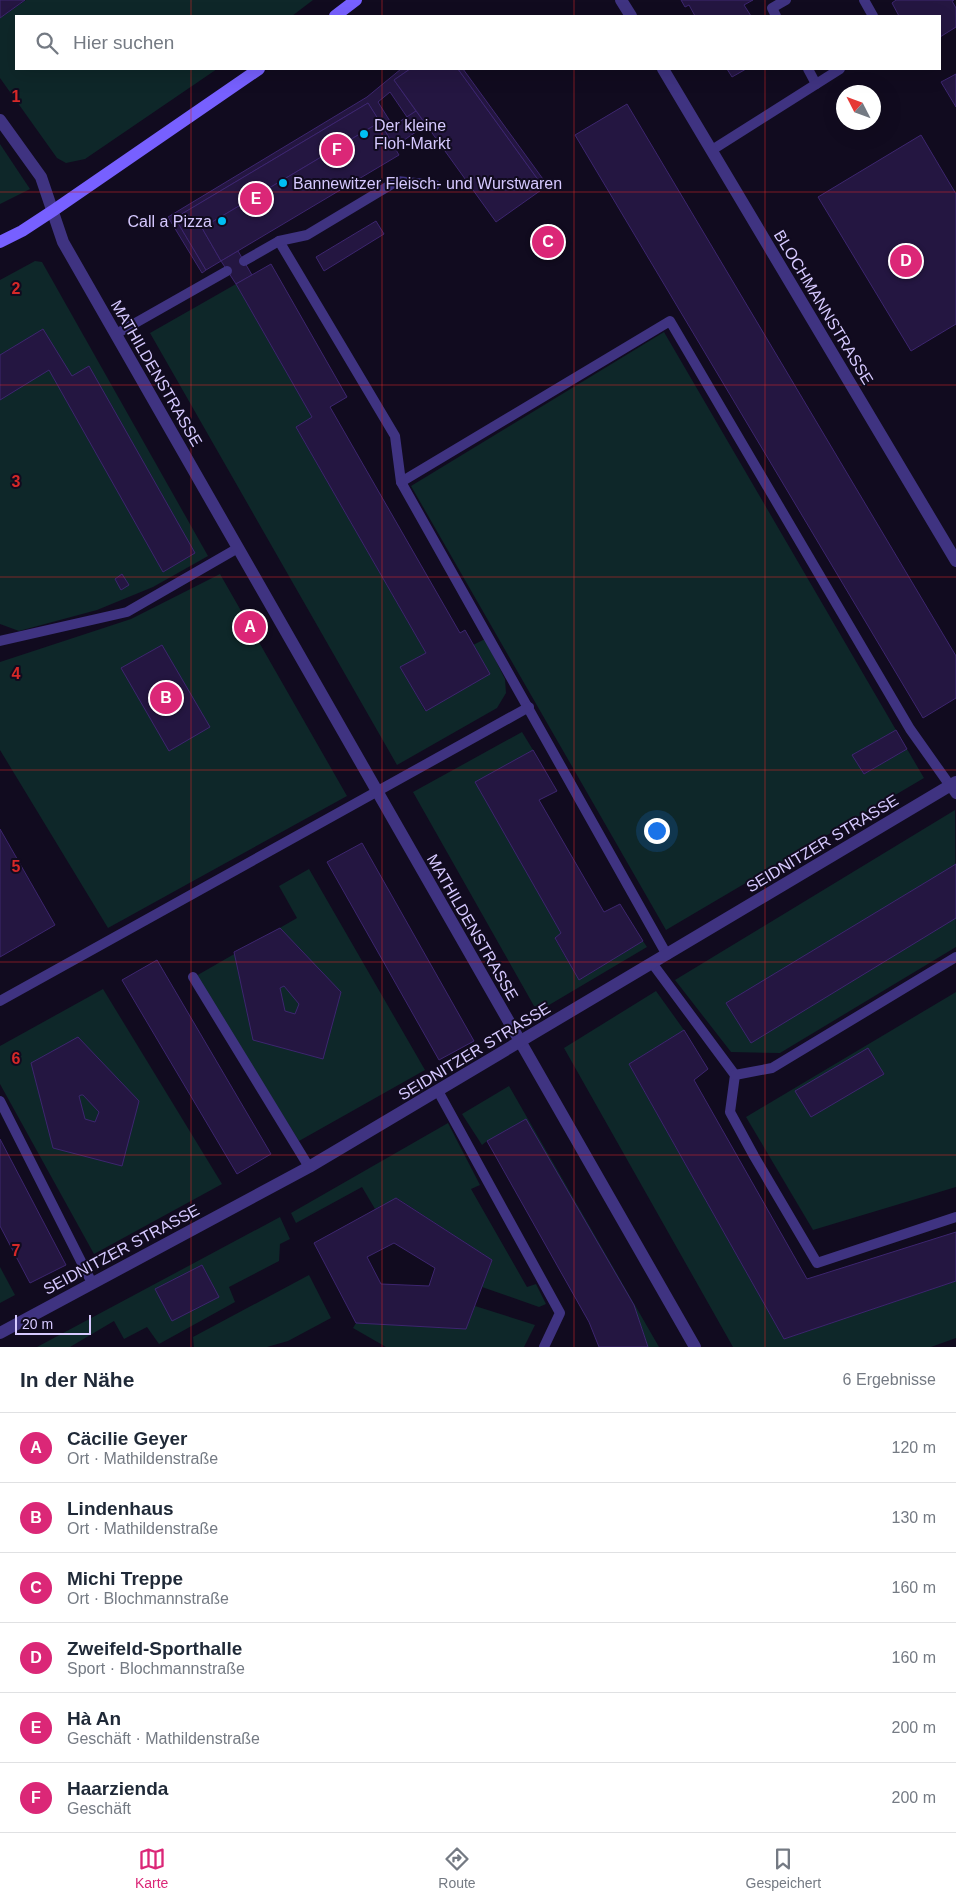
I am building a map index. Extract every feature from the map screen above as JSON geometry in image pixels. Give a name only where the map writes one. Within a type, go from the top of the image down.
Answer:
[{"type":"main road","points":[[336,15],[356,0]]},
{"type":"main road","points":[[0,242],[22,231],[54,210],[258,70]]},
{"type":"street","points":[[621,0],[630,15]]},
{"type":"street","name":"BLOCHMANNSTRASSE","points":[[665,70],[956,561]]},
{"type":"street","name":"MATHILDENSTRASSE","points":[[0,120],[41,177],[54,210],[63,242],[695,1347]]},
{"type":"street","name":"SEIDNITZER STRASSE","points":[[0,1333],[309,1167],[954,787]]},
{"type":"lane","points":[[776,15],[772,8],[786,0]]},
{"type":"lane","points":[[864,0],[872,15]]},
{"type":"lane","points":[[809,70],[816,84]]},
{"type":"lane","points":[[712,150],[838,70]]},
{"type":"lane","points":[[244,261],[279,242],[307,235],[397,182],[435,185]]},
{"type":"lane","points":[[279,242],[395,436],[402,482],[667,955]]},
{"type":"lane","points":[[116,334],[227,271]]},
{"type":"lane","points":[[402,482],[670,321],[905,721],[954,787]]},
{"type":"lane","points":[[0,641],[127,612],[238,548]]},
{"type":"lane","points":[[0,1001],[529,707]]},
{"type":"lane","points":[[735,1075],[772,1068],[956,957]]},
{"type":"lane","points":[[652,964],[735,1075],[730,1112],[817,1263],[956,1217]]},
{"type":"lane","points":[[193,977],[309,1167]]},
{"type":"lane","points":[[438,1092],[560,1313],[544,1347]]},
{"type":"lane","points":[[0,1101],[92,1283]]},
{"type":"green space","points":[[26,0],[313,0],[293,15],[15,15],[15,70],[216,70],[85,159],[66,163],[57,158],[0,78],[0,18]]},
{"type":"green space","points":[[0,144],[30,189],[0,204]]},
{"type":"green space","points":[[35,261],[42,262],[208,556],[153,587],[97,610],[19,631],[0,624],[0,280]]},
{"type":"green space","points":[[236,284],[312,417],[296,427],[426,653],[401,667],[425,711],[490,674],[473,645],[485,639],[505,679],[506,693],[497,708],[397,765],[150,333]]},
{"type":"green space","points":[[664,332],[896,730],[853,755],[864,774],[907,749],[924,778],[666,930],[411,486]]},
{"type":"green space","points":[[220,574],[347,796],[108,928],[0,750],[0,662],[131,619]]},
{"type":"green space","points":[[522,732],[533,750],[476,782],[561,933],[555,939],[579,980],[643,941],[647,947],[544,1008],[534,1006],[413,792]]},
{"type":"green space","points":[[955,810],[956,947],[780,1053],[731,1052],[675,980]]},
{"type":"green space","points":[[309,869],[425,1070],[299,1141],[196,976],[297,918],[279,886]]},
{"type":"green space","points":[[103,989],[222,1184],[94,1254],[0,1084],[0,1046]]},
{"type":"green space","points":[[656,991],[684,1030],[629,1064],[784,1339],[956,1281],[956,1338],[931,1347],[733,1347],[564,1048]]},
{"type":"green space","points":[[956,992],[956,1187],[813,1230],[746,1117]]},
{"type":"green space","points":[[509,1086],[659,1347],[648,1347],[633,1305],[487,1141],[482,1145],[462,1114]]},
{"type":"green space","points":[[448,1123],[480,1185],[471,1189],[527,1287],[536,1284],[546,1304],[539,1307],[482,1287],[492,1260],[397,1198],[375,1209],[362,1187],[296,1223],[291,1213]]},
{"type":"green space","points":[[280,1217],[290,1239],[280,1244],[279,1261],[229,1287],[235,1302],[159,1344],[147,1327],[124,1339],[114,1321],[70,1347],[37,1347]]},
{"type":"green space","points":[[0,1267],[15,1295],[0,1303]]},
{"type":"green space","points":[[309,1275],[331,1318],[288,1341],[267,1347],[194,1347],[193,1337]]},
{"type":"green space","points":[[475,1306],[535,1325],[524,1347],[386,1347],[353,1328],[356,1323],[466,1329]]},
{"type":"building","points":[[0,0],[25,0],[0,18]]},
{"type":"building","points":[[681,0],[753,0],[744,5],[750,15],[694,15],[689,5],[685,7]]},
{"type":"building","points":[[896,0],[954,0],[952,1],[956,8],[956,27],[941,36],[941,15],[898,15],[892,3]]},
{"type":"building","points":[[400,70],[409,70],[394,80],[416,111],[407,117],[390,92],[378,102],[393,126],[385,131],[368,103],[175,218],[206,270],[202,273],[168,217],[367,97]]},
{"type":"building","points":[[409,70],[459,70],[544,188],[496,222],[394,80]]},
{"type":"building","points":[[459,70],[464,70],[548,186],[544,188]]},
{"type":"building","points":[[728,70],[744,70],[732,77]]},
{"type":"building","points":[[956,74],[956,107],[941,82]]},
{"type":"building","points":[[368,103],[380,122],[202,228],[221,261],[206,270],[175,218]]},
{"type":"building","points":[[627,104],[956,656],[956,698],[923,718],[575,135]]},
{"type":"building","points":[[416,111],[426,125],[394,147],[385,131]]},
{"type":"building","points":[[380,122],[399,155],[221,261],[202,228]]},
{"type":"building","points":[[921,135],[956,194],[956,324],[911,351],[818,197]]},
{"type":"building","points":[[376,221],[384,234],[324,271],[316,257]]},
{"type":"building","points":[[238,251],[252,275],[236,284],[221,261]]},
{"type":"building","points":[[271,264],[347,397],[330,407],[460,633],[465,630],[490,674],[426,711],[400,667],[426,653],[296,427],[312,417],[236,284]]},
{"type":"building","points":[[43,329],[72,376],[89,366],[195,553],[163,572],[49,370],[0,400],[0,355]]},
{"type":"building","points":[[122,574],[129,585],[121,590],[115,579]]},
{"type":"building","points":[[162,645],[210,727],[169,751],[121,668]]},
{"type":"building","points":[[896,730],[907,749],[864,774],[852,755]]},
{"type":"building","points":[[533,750],[557,791],[539,800],[604,912],[620,904],[643,941],[579,980],[555,938],[561,933],[475,782]]},
{"type":"building","points":[[0,829],[55,925],[0,957]]},
{"type":"building","points":[[362,843],[474,1041],[439,1060],[327,862]]},
{"type":"building","points":[[956,864],[956,918],[751,1043],[726,1003]]},
{"type":"building","points":[[280,928],[341,992],[323,1059],[253,1040],[234,952]],"holes":[[[284,986],[299,1004],[295,1014],[285,1011],[280,988]]]},
{"type":"building","points":[[157,960],[271,1154],[237,1174],[122,980]]},
{"type":"building","points":[[684,1030],[708,1069],[694,1080],[807,1279],[956,1232],[956,1281],[784,1339],[629,1064]]},
{"type":"building","points":[[78,1037],[139,1101],[122,1166],[53,1148],[31,1063]],"holes":[[[83,1095],[99,1112],[95,1122],[85,1119],[79,1096]]]},
{"type":"building","points":[[868,1048],[884,1074],[811,1117],[795,1091]]},
{"type":"building","points":[[526,1119],[634,1305],[648,1347],[599,1347],[589,1322],[487,1141]]},
{"type":"building","points":[[0,1139],[66,1265],[30,1283],[0,1226]]},
{"type":"building","points":[[396,1198],[492,1260],[466,1329],[356,1323],[314,1243]],"holes":[[[394,1243],[435,1268],[429,1286],[381,1284],[367,1257]]]},
{"type":"building","points":[[202,1265],[219,1297],[172,1321],[155,1289]]},
{"type":"place","name":"Der kleine Floh-Markt","points":[[364,134]]},
{"type":"place","name":"Haarzienda","points":[[337,150]]},
{"type":"place","name":"Bannewitzer Fleisch- und Wurstwaren","points":[[283,183]]},
{"type":"place","name":"Hà An","points":[[256,199]]},
{"type":"place","name":"Call a Pizza","points":[[222,221]]},
{"type":"place","name":"Michi Treppe","points":[[548,242]]},
{"type":"place","name":"Zweifeld-Sporthalle","points":[[906,261]]},
{"type":"place","name":"Cäcilie Geyer","points":[[250,627]]},
{"type":"place","name":"Lindenhaus","points":[[166,698]]}]
